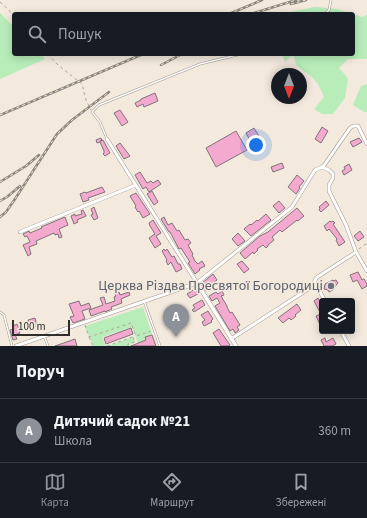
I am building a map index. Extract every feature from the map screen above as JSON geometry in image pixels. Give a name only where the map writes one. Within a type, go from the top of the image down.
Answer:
[{"type":"street","points":[[16,346],[197,283],[292,207],[315,170],[325,164],[350,128],[353,126],[358,126],[367,144]]},
{"type":"street","points":[[107,139],[236,346]]},
{"type":"street","points":[[322,167],[330,170],[333,174],[329,191],[346,225],[356,252],[367,271]]},
{"type":"street","points":[[20,232],[136,185]]},
{"type":"street","points":[[231,339],[313,286],[316,278],[356,252]]},
{"type":"street","points":[[313,286],[318,288],[323,298]]},
{"type":"street","points":[[343,334],[349,346]]},
{"type":"lane","points":[[327,12],[329,10],[331,0]]},
{"type":"lane","points":[[107,139],[100,122],[92,112],[99,105],[200,64],[233,56]]},
{"type":"lane","points":[[144,301],[160,346]]},
{"type":"lane","points":[[0,312],[4,315],[12,346]]},
{"type":"lane","points":[[44,336],[48,346]]},
{"type":"path","points":[[0,2],[12,14]]},
{"type":"path","points":[[50,56],[58,65],[82,84],[86,100],[92,112]]},
{"type":"path","points":[[356,252],[367,244]]},
{"type":"path","points":[[84,322],[93,346]]},
{"type":"path","points":[[89,337],[131,323],[136,336]]},
{"type":"path","points":[[107,346],[154,330]]},
{"type":"path","points":[[128,346],[128,344],[135,342],[133,337]]},
{"type":"green space","points":[[315,7],[337,9],[347,12],[289,12]]},
{"type":"green space","points":[[0,13],[12,25],[12,56],[43,56],[45,59],[0,79]]},
{"type":"green space","points":[[355,15],[362,17],[367,15],[367,59],[348,59],[339,68],[348,78],[345,98],[333,114],[322,114],[314,109],[324,97],[318,84],[307,73],[307,68],[300,68],[296,65],[294,56],[355,56]]},
{"type":"green space","points":[[283,56],[291,56],[285,62]]},
{"type":"green space","points":[[367,84],[367,112],[364,112],[353,105],[361,86]]},
{"type":"green space","points":[[143,307],[152,334],[145,337],[146,340],[138,343],[132,327],[102,337],[106,346],[93,346],[85,326]]},
{"type":"green space","points":[[133,337],[135,342],[129,344],[132,346],[107,346]]},
{"type":"building","points":[[155,93],[158,101],[144,107],[143,104],[137,107],[135,103]]},
{"type":"building","points":[[120,110],[128,122],[122,126],[114,113]]},
{"type":"building","points":[[322,127],[328,131],[321,143],[315,139]]},
{"type":"building","points":[[254,128],[262,141],[253,146],[246,133]]},
{"type":"building","points":[[236,131],[247,150],[216,167],[206,148]]},
{"type":"building","points":[[101,138],[110,153],[105,156],[103,154],[104,151],[100,142],[97,143],[96,140]]},
{"type":"building","points":[[359,138],[362,142],[353,147],[350,142]]},
{"type":"building","points":[[120,143],[130,156],[124,159],[116,146]]},
{"type":"building","points":[[282,163],[284,168],[273,172],[271,167]]},
{"type":"building","points":[[349,164],[352,170],[344,175],[342,171],[345,169],[344,167]]},
{"type":"building","points":[[140,172],[147,183],[151,181],[153,183],[158,180],[161,184],[149,192],[146,187],[143,189],[135,175]]},
{"type":"building","points":[[297,175],[304,181],[296,194],[288,187]]},
{"type":"building","points":[[102,187],[105,192],[88,198],[89,200],[83,202],[80,194]]},
{"type":"building","points":[[152,191],[158,202],[154,205],[147,194]]},
{"type":"building","points":[[136,193],[150,214],[143,218],[135,207],[136,206],[130,196]]},
{"type":"building","points":[[279,201],[285,208],[279,213],[273,206]]},
{"type":"building","points":[[326,201],[329,205],[321,212],[319,207]]},
{"type":"building","points":[[94,207],[98,218],[94,220],[91,215],[93,214],[91,209]]},
{"type":"building","points":[[297,208],[304,216],[282,232],[280,230],[272,237],[274,240],[266,248],[263,245],[257,249],[258,250],[254,254],[253,252],[245,259],[240,253]]},
{"type":"building","points":[[83,210],[86,216],[77,220],[78,222],[74,224],[71,216],[75,214],[75,216],[82,214],[81,211]]},
{"type":"building","points":[[266,214],[271,220],[251,236],[244,229],[257,220],[258,221]]},
{"type":"building","points":[[65,217],[68,225],[59,229],[62,237],[59,238],[58,234],[55,235],[54,233],[36,241],[37,244],[29,247],[31,254],[28,256],[23,245],[30,242],[27,236],[25,237],[23,234],[29,231],[30,233]]},
{"type":"building","points":[[164,217],[168,225],[172,223],[177,231],[179,230],[185,240],[188,239],[191,243],[188,245],[195,261],[198,264],[202,261],[205,266],[199,269],[200,270],[195,274],[188,263],[190,262],[181,248],[179,249],[161,219]]},
{"type":"building","points":[[153,220],[161,233],[156,236],[161,244],[155,248],[149,238],[155,234],[149,223]]},
{"type":"building","points":[[330,221],[335,223],[333,224],[345,242],[339,246],[336,240],[337,239],[329,229],[327,231],[324,226]]},
{"type":"building","points":[[360,231],[364,237],[358,241],[354,236]]},
{"type":"building","points":[[238,233],[245,241],[238,246],[232,239]]},
{"type":"building","points":[[164,249],[165,251],[167,249],[172,257],[174,256],[182,269],[176,272],[171,262],[168,265],[162,251]]},
{"type":"building","points":[[242,261],[249,269],[244,273],[237,264]]},
{"type":"building","points":[[358,272],[362,280],[364,279],[367,284],[367,286],[362,289],[357,280],[353,282],[350,275]]},
{"type":"building","points":[[213,274],[217,280],[209,286],[210,288],[206,291],[201,284]]},
{"type":"building","name":"Церква Різдва Пресвятої Богородиці","points":[[336,280],[338,283],[333,290],[329,292],[328,290],[324,289],[325,284]]},
{"type":"building","points":[[195,289],[198,294],[190,298],[187,294]]},
{"type":"building","points":[[222,291],[224,295],[221,296],[230,313],[232,312],[240,325],[237,327],[239,330],[235,333],[233,329],[230,331],[215,306],[220,303],[217,298],[212,301],[209,296],[216,292],[218,294]]},
{"type":"building","points":[[119,292],[120,295],[129,292],[130,295],[121,299],[122,303],[111,307],[112,309],[91,316],[89,310],[103,305],[100,298],[104,297],[106,304],[115,301],[115,294]]},
{"type":"building","points":[[318,298],[319,310],[314,301]]},
{"type":"building","points":[[202,300],[205,305],[194,312],[192,310],[195,308],[193,305]]},
{"type":"building","points":[[79,301],[81,306],[89,303],[91,308],[82,311],[85,319],[73,323],[70,317],[74,316],[69,304]]},
{"type":"building","points":[[297,304],[301,310],[291,320],[289,318],[283,323],[278,318]]},
{"type":"building","points":[[208,311],[213,319],[211,321],[212,322],[204,326],[202,322],[205,320],[201,315]]},
{"type":"building","points":[[319,315],[319,322],[316,316]]},
{"type":"building","points":[[35,318],[37,326],[31,328],[28,320]]},
{"type":"building","points":[[17,324],[20,333],[15,335],[17,339],[13,340],[10,330],[14,329],[13,326]]},
{"type":"building","points":[[131,328],[133,334],[106,344],[104,338]]},
{"type":"building","points":[[219,329],[230,345],[221,346],[213,333]]},
{"type":"building","points":[[152,335],[156,346],[131,346],[146,340],[145,337]]},
{"type":"building","points":[[325,338],[326,342],[333,338],[336,344],[332,346],[324,346],[321,340]]},
{"type":"building","points":[[75,339],[77,346],[55,346]]},
{"type":"railway","points":[[234,12],[262,0]]},
{"type":"railway","points":[[257,12],[296,0]]},
{"type":"railway","points":[[291,4],[306,0]]},
{"type":"railway","points":[[0,115],[138,56]]},
{"type":"railway","points":[[161,65],[178,56]]},
{"type":"railway","points":[[0,217],[6,212],[15,199],[57,134],[72,120],[109,92]]},
{"type":"railway","points":[[0,182],[26,166],[39,155]]},
{"type":"railway","points":[[0,201],[20,186]]},
{"type":"place","name":"Церква Різдва Пресвятої Богородиці","points":[[331,286]]},
{"type":"place","name":"Дитячий садок №21","points":[[176,337]]}]
